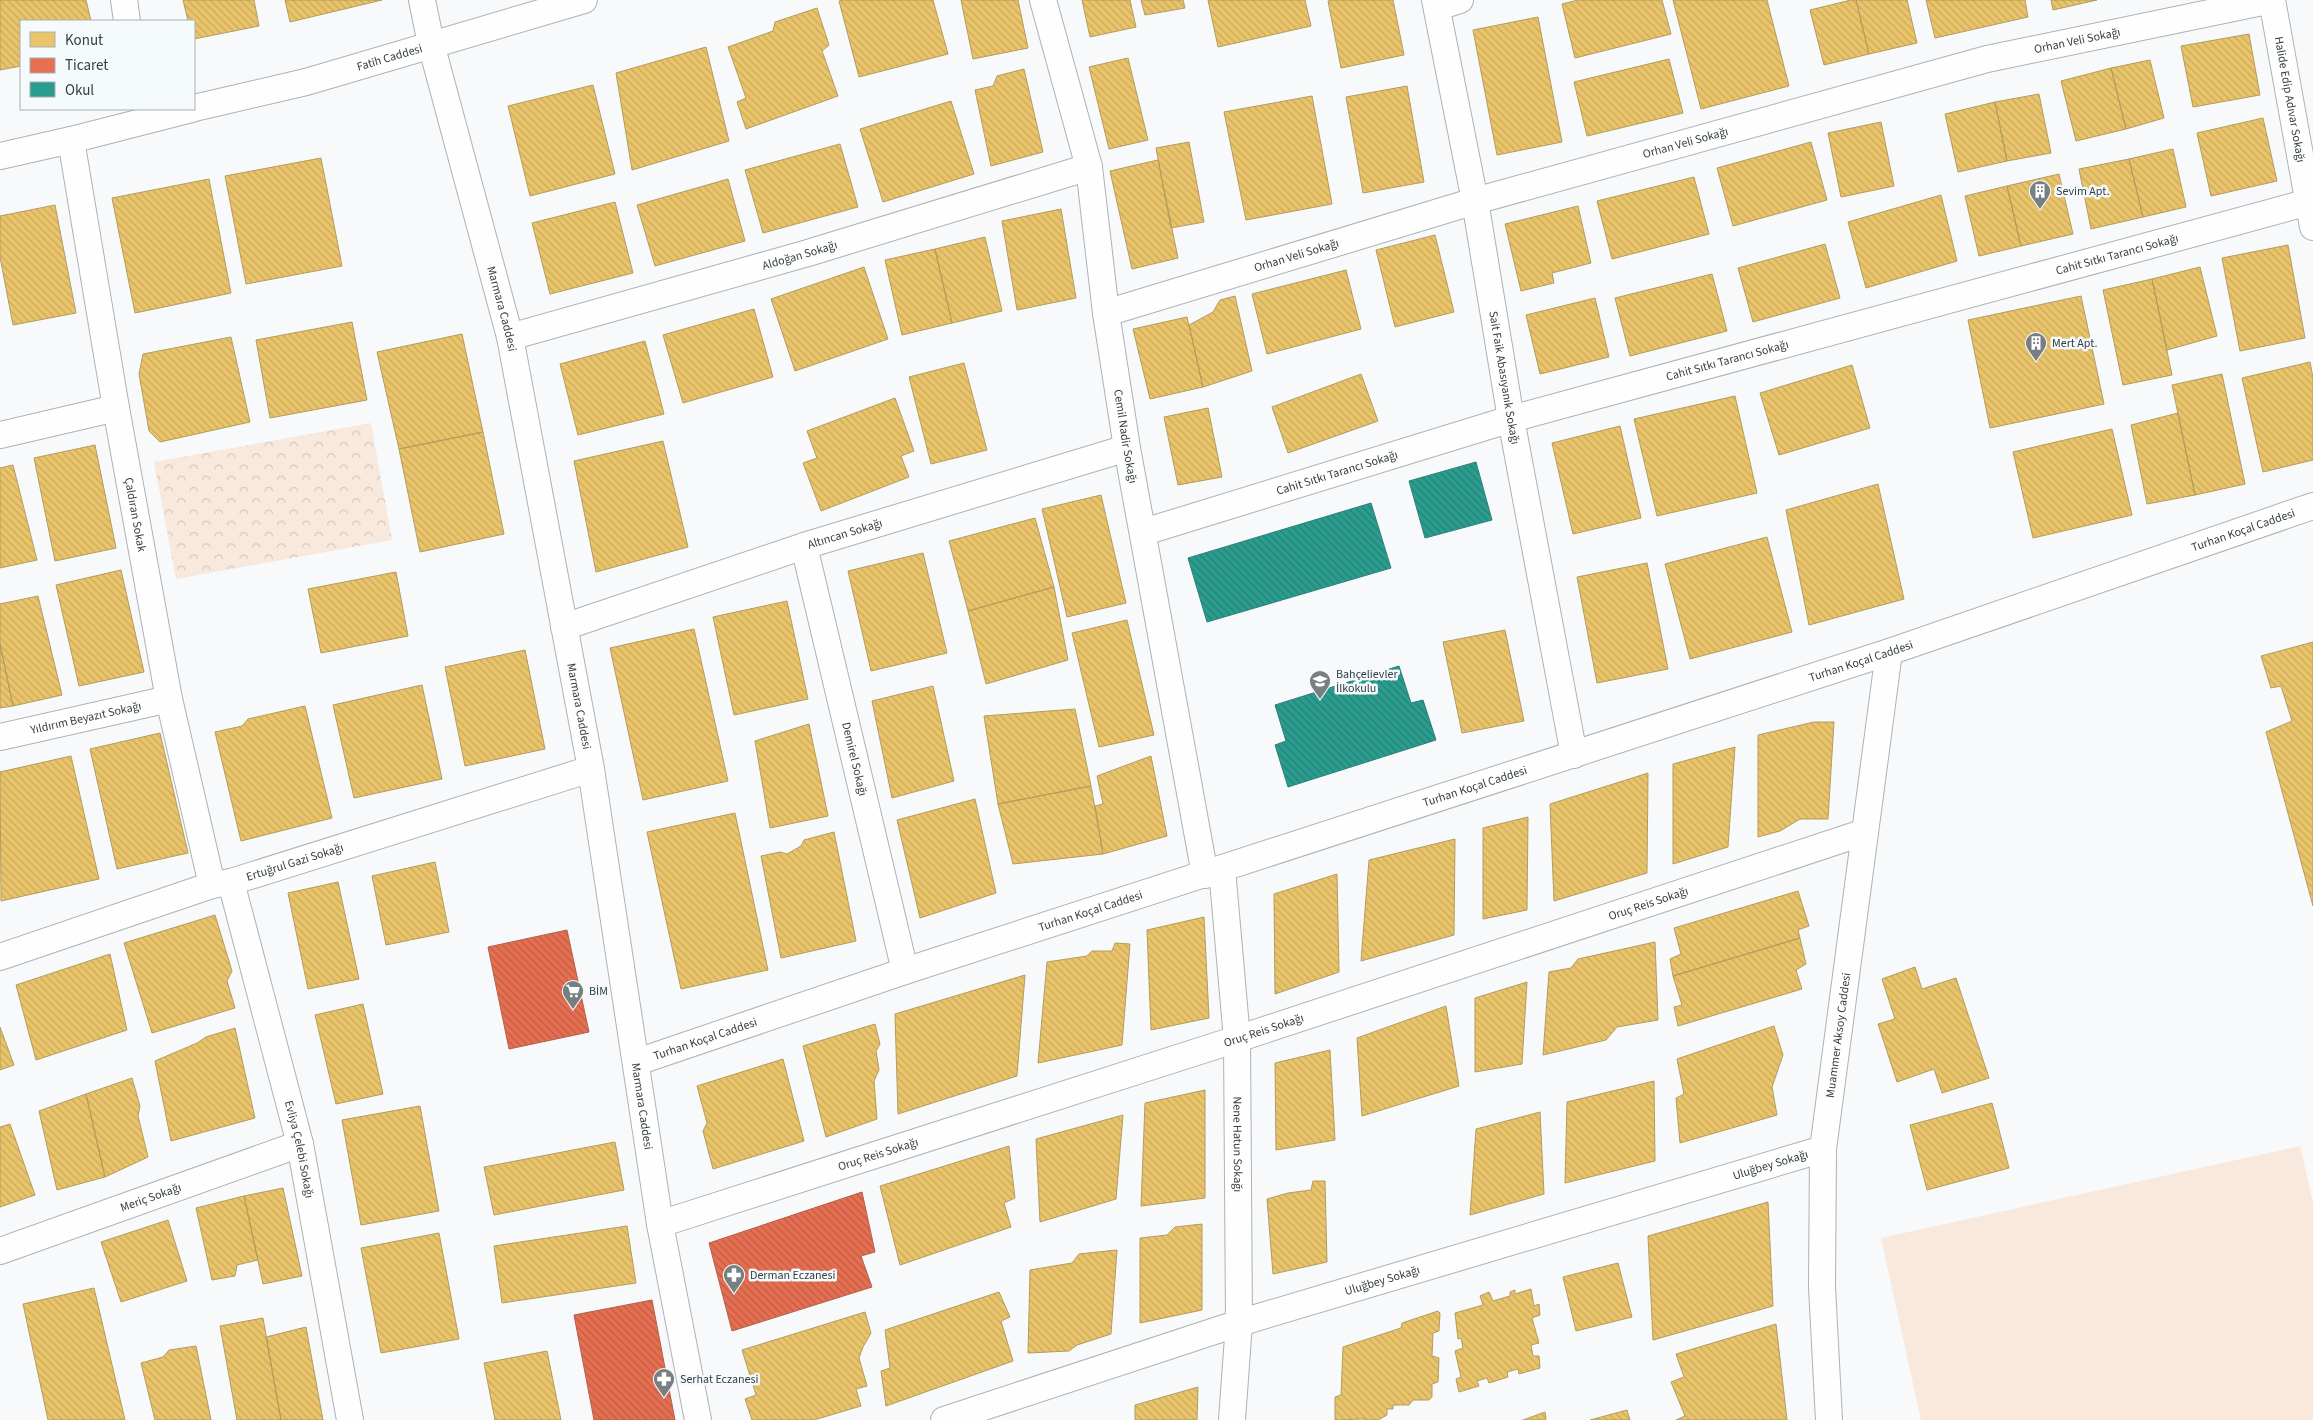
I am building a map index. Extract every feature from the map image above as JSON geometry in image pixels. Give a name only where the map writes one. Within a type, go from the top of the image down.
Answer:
[{"type":"street","points":[[124,0],[127,20]]},
{"type":"street","name":"Marmara Caddesi","points":[[422,0],[431,44],[510,337],[591,769],[660,1224],[698,1420]]},
{"type":"street","name":"Fatih Caddesi","points":[[195,109],[306,82],[584,0]]},
{"type":"street","name":"Cemil Nadir Sokağı","points":[[1044,0],[1089,168],[1106,313],[1127,448],[1214,872]]},
{"type":"street","name":"Orhan Veli Sokağı","points":[[1106,313],[1475,201],[1987,59],[2272,0]]},
{"type":"street","name":"Halide Edip Adıvar Sokağı","points":[[2272,0],[2311,210]]},
{"type":"street","name":"Sait Faik Abasıyanık Sokağı","points":[[1444,2],[1511,419],[1574,755]]},
{"type":"street","name":"Fatih Caddesi","points":[[0,156],[71,140],[143,114],[183,110]]},
{"type":"street","name":"Çaldıran Sokak","points":[[71,140],[116,408],[170,699],[222,884]]},
{"type":"street","name":"Aldoğan Sokağı","points":[[510,337],[808,253],[1089,168]]},
{"type":"street","name":"Cahit Sıtkı Tarancı Sokağı","points":[[1144,532],[1511,419],[2311,210]]},
{"type":"street","points":[[0,435],[116,408]]},
{"type":"street","name":"Altıncan Sokağı","points":[[564,627],[804,546],[1127,448]]},
{"type":"street","name":"Turhan Koçal Caddesi","points":[[636,1062],[905,971],[1889,652],[2313,506]]},
{"type":"street","name":"Demirel Sokağı","points":[[804,546],[905,971]]},
{"type":"street","name":"Muammer Aksoy Caddesi","points":[[1829,1420],[1822,1287],[1823,1149],[1889,652]]},
{"type":"street","name":"Yıldırım Beyazıt Sokağı","points":[[0,736],[170,699]]},
{"type":"street","name":"Ertuğrul Gazi Sokağı","points":[[0,957],[222,884],[591,769]]},
{"type":"street","name":"Oruç Reis Sokağı","points":[[660,1224],[1237,1039],[1865,832]]},
{"type":"street","name":"Nene Hatun Sokağı","points":[[1214,872],[1237,1039],[1239,1323],[1232,1420]]},
{"type":"street","name":"Evliya Çelebi Sokağı","points":[[222,884],[300,1144],[350,1420]]},
{"type":"street","name":"Meriç Sokağı","points":[[0,1251],[300,1144]]},
{"type":"street","name":"Uluğbey Sokağı","points":[[944,1420],[1239,1323],[1823,1149]]},
{"type":"green space","points":[[371,423],[392,540],[176,579],[154,462]]},
{"type":"green space","points":[[2300,1146],[2313,1203],[2313,1420],[1921,1420],[1881,1238]]},
{"type":"building: Konut","points":[[0,0],[86,0],[91,20],[20,20],[20,66],[0,70]]},
{"type":"building: Konut","points":[[183,0],[254,0],[259,26],[195,39],[195,20],[188,20]]},
{"type":"building: Konut","points":[[285,0],[382,0],[290,22]]},
{"type":"building: Konut","points":[[933,0],[948,54],[859,77],[839,1]]},
{"type":"building: Konut","points":[[961,0],[1018,0],[1028,48],[973,59]]},
{"type":"building: Konut","points":[[1082,0],[1130,0],[1136,27],[1090,37]]},
{"type":"building: Konut","points":[[1141,0],[1183,0],[1185,8],[1145,15]]},
{"type":"building: Konut","points":[[1208,0],[1305,0],[1311,26],[1218,47]]},
{"type":"building: Konut","points":[[1393,0],[1404,55],[1341,68],[1328,1]]},
{"type":"building: Konut","points":[[1578,0],[1662,0],[1671,34],[1575,58],[1562,4]]},
{"type":"building: Konut","points":[[1673,0],[1767,0],[1789,86],[1701,109]]},
{"type":"building: Konut","points":[[1856,0],[1869,54],[1824,65],[1810,10]]},
{"type":"building: Konut","points":[[1856,0],[1907,0],[1917,43],[1869,54]]},
{"type":"building: Konut","points":[[1926,0],[2025,0],[2028,17],[1935,38]]},
{"type":"building: Konut","points":[[2051,0],[2097,0],[2053,10]]},
{"type":"building: Konut","points":[[817,8],[829,45],[822,51],[838,96],[746,129],[737,102],[746,98],[728,47],[773,31],[775,22]]},
{"type":"building: Konut","points":[[1538,17],[1562,142],[1497,155],[1473,30]]},
{"type":"building: Konut","points":[[2249,34],[2260,95],[2193,107],[2181,46]]},
{"type":"building: Konut","points":[[706,47],[729,141],[632,170],[616,73]]},
{"type":"building: Konut","points":[[1128,58],[1148,140],[1109,149],[1089,67]]},
{"type":"building: Konut","points":[[1669,59],[1683,113],[1587,136],[1574,82]]},
{"type":"building: Konut","points":[[2150,60],[2164,118],[2126,129],[2111,68]]},
{"type":"building: Konut","points":[[2111,68],[2126,129],[2076,141],[2061,81]]},
{"type":"building: Konut","points":[[1024,69],[1043,152],[991,166],[975,90],[993,86],[997,76]]},
{"type":"building: Konut","points":[[593,85],[615,174],[530,196],[508,106]]},
{"type":"building: Konut","points":[[1407,86],[1424,182],[1363,193],[1346,97]]},
{"type":"building: Konut","points":[[2039,94],[2051,153],[2007,161],[1995,102]]},
{"type":"building: Konut","points":[[1312,96],[1332,204],[1246,220],[1224,112]]},
{"type":"building: Konut","points":[[951,101],[974,174],[883,202],[860,129]]},
{"type":"building: Konut","points":[[1995,102],[2007,161],[1958,172],[1945,114]]},
{"type":"building: Konut","points":[[2263,118],[2277,181],[2211,196],[2197,133]]},
{"type":"building: Konut","points":[[1881,122],[1894,186],[1841,197],[1828,133]]},
{"type":"building: Konut","points":[[1189,142],[1204,222],[1171,228],[1156,148]]},
{"type":"building: Konut","points":[[1811,142],[1827,200],[1733,226],[1717,168]]},
{"type":"building: Konut","points":[[840,144],[858,207],[763,233],[745,170]]},
{"type":"building: Konut","points":[[2173,149],[2186,207],[2143,217],[2129,159]]},
{"type":"building: Konut","points":[[321,158],[342,266],[246,284],[225,176]]},
{"type":"building: Konut","points":[[2129,159],[2143,217],[2091,229],[2079,169]]},
{"type":"building: Konut","points":[[1158,160],[1178,258],[1132,269],[1110,171]]},
{"type":"building: Konut","name":"Sevim Apt.","points":[[2059,174],[2073,234],[2021,246],[2007,186]]},
{"type":"building: Konut","points":[[1694,177],[1709,234],[1612,259],[1597,201]]},
{"type":"building: Konut","points":[[209,179],[231,293],[135,313],[112,198]]},
{"type":"building: Konut","points":[[728,179],[745,241],[655,266],[637,205]]},
{"type":"building: Konut","points":[[2007,186],[2021,246],[1979,256],[1965,196]]},
{"type":"building: Konut","points":[[1941,195],[1957,261],[1866,288],[1848,222]]},
{"type":"building: Konut","points":[[615,202],[633,273],[550,294],[532,223]]},
{"type":"building: Konut","points":[[55,205],[76,313],[13,325],[0,257],[0,216]]},
{"type":"building: Konut","points":[[1578,206],[1591,263],[1552,273],[1554,283],[1521,291],[1505,224]]},
{"type":"building: Konut","points":[[1061,209],[1076,298],[1017,310],[1002,221]]},
{"type":"building: Konut","points":[[1435,235],[1454,312],[1395,327],[1376,250]]},
{"type":"building: Konut","points":[[985,237],[1002,311],[952,323],[935,249]]},
{"type":"building: Konut","points":[[1825,244],[1840,298],[1753,322],[1738,268]]},
{"type":"building: Konut","points":[[2288,245],[2305,338],[2240,351],[2222,258]]},
{"type":"building: Konut","points":[[935,249],[952,323],[902,335],[885,260]]},
{"type":"building: Konut","points":[[864,267],[888,339],[795,371],[771,299]]},
{"type":"building: Konut","points":[[2200,267],[2217,336],[2167,350],[2152,279]]},
{"type":"building: Konut","points":[[1346,270],[1361,329],[1267,354],[1252,294]]},
{"type":"building: Konut","points":[[1712,274],[1727,331],[1630,356],[1615,298]]},
{"type":"building: Konut","points":[[2152,279],[2172,375],[2123,385],[2103,290]]},
{"type":"building: Konut","points":[[1235,296],[1252,371],[1203,387],[1189,325],[1213,312],[1220,300]]},
{"type":"building: Konut","name":"Mert Apt.","points":[[2081,296],[2104,404],[1990,428],[1968,320]]},
{"type":"building: Konut","points":[[1595,298],[1609,357],[1540,374],[1526,315]]},
{"type":"building: Konut","points":[[754,309],[773,377],[683,403],[663,335]]},
{"type":"building: Konut","points":[[1187,317],[1203,387],[1150,399],[1133,329]]},
{"type":"building: Konut","points":[[352,322],[367,400],[270,418],[256,340]]},
{"type":"building: Konut","points":[[462,334],[483,432],[399,449],[377,352]]},
{"type":"building: Konut","points":[[231,337],[250,422],[160,442],[149,431],[139,374],[143,354]]},
{"type":"building: Konut","points":[[645,341],[664,414],[578,435],[560,364]]},
{"type":"building: Konut","points":[[2310,362],[2313,378],[2313,460],[2263,472],[2242,378]]},
{"type":"building: Konut","points":[[964,363],[987,450],[931,464],[909,377]]},
{"type":"building: Konut","points":[[1852,365],[1870,428],[1779,455],[1760,393]]},
{"type":"building: Konut","points":[[1361,374],[1378,421],[1288,453],[1272,407]]},
{"type":"building: Konut","points":[[2222,374],[2245,484],[2195,495],[2172,385]]},
{"type":"building: Konut","points":[[1735,396],[1757,493],[1657,516],[1634,419]]},
{"type":"building: Konut","points":[[895,398],[914,451],[901,456],[909,477],[821,511],[803,463],[817,458],[807,431]]},
{"type":"building: Konut","points":[[1208,408],[1222,477],[1178,485],[1164,417]]},
{"type":"building: Konut","points":[[2178,413],[2195,495],[2147,504],[2131,425]]},
{"type":"building: Konut","points":[[1620,426],[1641,518],[1573,534],[1552,443]]},
{"type":"building: Konut","points":[[2112,429],[2132,515],[2033,538],[2013,452]]},
{"type":"building: Konut","points":[[483,432],[504,534],[420,552],[399,449]]},
{"type":"building: Konut","points":[[663,441],[688,547],[596,572],[574,461]]},
{"type":"building: Konut","points":[[95,445],[116,548],[55,561],[34,458]]},
{"type":"building: Konut","points":[[13,465],[37,560],[0,568],[0,468]]},
{"type":"building: Konut","points":[[1878,484],[1904,599],[1809,625],[1786,510]]},
{"type":"building: Konut","points":[[1101,495],[1126,603],[1067,617],[1042,509]]},
{"type":"building: Konut","points":[[1035,518],[1054,587],[968,611],[949,541]]},
{"type":"building: Konut","points":[[1767,537],[1792,632],[1690,659],[1665,564]]},
{"type":"building: Konut","points":[[923,553],[947,653],[871,671],[848,571]]},
{"type":"building: Konut","points":[[1647,563],[1668,669],[1597,683],[1577,577]]},
{"type":"building: Konut","points":[[121,570],[144,672],[79,686],[56,585]]},
{"type":"building: Konut","points":[[396,572],[408,636],[321,653],[308,589]]},
{"type":"building: Konut","points":[[1054,587],[1068,660],[986,684],[968,611]]},
{"type":"building: Konut","points":[[38,596],[62,695],[13,706],[0,644],[0,604]]},
{"type":"building: Konut","points":[[787,601],[808,699],[734,715],[713,617]]},
{"type":"building: Konut","points":[[1127,620],[1154,735],[1099,747],[1072,633]]},
{"type":"building: Konut","points":[[694,629],[728,781],[643,800],[610,648]]},
{"type":"building: Konut","points":[[1505,630],[1524,721],[1462,733],[1443,642]]},
{"type":"building: Konut","points":[[2313,642],[2313,906],[2266,732],[2292,721],[2281,686],[2271,688],[2261,656]]},
{"type":"building: Konut","points":[[0,644],[13,706],[0,708]]},
{"type":"building: Konut","points":[[525,650],[545,749],[465,766],[445,667]]},
{"type":"building: Konut","points":[[422,685],[442,779],[354,798],[333,705]]},
{"type":"building: Konut","points":[[933,686],[954,781],[892,798],[872,701]]},
{"type":"building: Konut","points":[[305,706],[332,818],[241,841],[215,732],[242,726],[248,719]]},
{"type":"building: Konut","points":[[1075,709],[1091,786],[998,804],[984,716]]},
{"type":"building: Konut","points":[[1814,722],[1834,722],[1828,819],[1800,819],[1780,831],[1758,837],[1758,735]]},
{"type":"building: Konut","points":[[809,724],[828,816],[770,828],[755,741]]},
{"type":"building: Konut","points":[[160,733],[188,853],[117,869],[90,749]]},
{"type":"building: Konut","points":[[1735,747],[1728,847],[1673,864],[1673,764]]},
{"type":"building: Konut","points":[[71,756],[99,879],[1,901],[0,772]]},
{"type":"building: Konut","points":[[1151,756],[1167,836],[1103,854],[1095,806],[1103,804],[1097,776]]},
{"type":"building: Konut","points":[[1648,773],[1647,873],[1554,901],[1550,804]]},
{"type":"building: Konut","points":[[1091,786],[1103,854],[1013,864],[998,804]]},
{"type":"building: Konut","points":[[975,799],[996,893],[920,918],[897,820]]},
{"type":"building: Konut","points":[[735,813],[768,970],[681,989],[647,832]]},
{"type":"building: Konut","points":[[1528,817],[1527,910],[1483,919],[1483,828]]},
{"type":"building: Konut","points":[[834,832],[856,941],[781,958],[761,856],[780,852],[787,854],[801,846],[804,840]]},
{"type":"building: Konut","points":[[1455,839],[1454,935],[1361,961],[1369,860]]},
{"type":"building: Konut","points":[[435,862],[449,932],[386,945],[372,876]]},
{"type":"building: Konut","points":[[1337,874],[1339,972],[1275,994],[1274,894]]},
{"type":"building: Konut","points":[[338,882],[359,979],[308,989],[288,893]]},
{"type":"building: Konut","points":[[1798,891],[1809,926],[1798,930],[1800,938],[1673,976],[1670,959],[1681,954],[1674,928]]},
{"type":"building: Konut","points":[[215,915],[232,971],[227,981],[235,1008],[152,1033],[124,943]]},
{"type":"building: Konut","points":[[1204,917],[1209,1018],[1151,1030],[1147,930]]},
{"type":"building: Konut","points":[[1800,938],[1806,964],[1796,970],[1802,989],[1678,1026],[1674,1007],[1682,1005],[1673,976]]},
{"type":"building: Konut","points":[[1655,942],[1658,1020],[1617,1027],[1606,1040],[1543,1055],[1549,972],[1571,968],[1578,959]]},
{"type":"building: Konut","points":[[1115,943],[1130,944],[1122,1045],[1038,1063],[1047,962],[1087,956],[1092,951],[1112,951]]},
{"type":"building: Konut","points":[[110,954],[127,1030],[36,1060],[16,985]]},
{"type":"building: Konut","points":[[1915,967],[1922,989],[1956,978],[1989,1078],[1942,1093],[1934,1069],[1897,1082],[1878,1024],[1895,1019],[1882,979]]},
{"type":"building: Konut","points":[[1025,975],[1017,1076],[898,1114],[895,1014]]},
{"type":"building: Konut","points":[[1527,982],[1522,1064],[1475,1072],[1475,998]]},
{"type":"building: Konut","points":[[363,1004],[383,1094],[336,1104],[315,1015]]},
{"type":"building: Konut","points":[[1446,1006],[1459,1086],[1362,1116],[1357,1038]]},
{"type":"building: Konut","points":[[875,1024],[880,1044],[876,1051],[879,1070],[874,1081],[877,1119],[826,1137],[803,1046]]},
{"type":"building: Konut","points":[[1774,1026],[1783,1055],[1772,1087],[1777,1115],[1680,1143],[1676,1098],[1684,1094],[1677,1059]]},
{"type":"building: Konut","points":[[0,1027],[14,1065],[0,1070]]},
{"type":"building: Konut","points":[[235,1028],[255,1118],[171,1141],[155,1061],[197,1043],[206,1037]]},
{"type":"building: Konut","points":[[1330,1050],[1335,1140],[1276,1150],[1275,1063]]},
{"type":"building: Konut","points":[[783,1059],[804,1141],[713,1169],[703,1131],[707,1123],[697,1086]]},
{"type":"building: Konut","points":[[132,1078],[140,1106],[138,1116],[148,1157],[105,1177],[86,1094]]},
{"type":"building: Konut","points":[[1654,1081],[1655,1161],[1565,1183],[1567,1102]]},
{"type":"building: Konut","points":[[1205,1090],[1205,1198],[1141,1206],[1145,1103]]},
{"type":"building: Konut","points":[[86,1094],[105,1177],[57,1190],[39,1111]]},
{"type":"building: Konut","points":[[1992,1103],[2009,1168],[1927,1190],[1910,1125]]},
{"type":"building: Konut","points":[[420,1106],[439,1211],[361,1225],[342,1120]]},
{"type":"building: Konut","points":[[1540,1112],[1544,1194],[1470,1215],[1476,1129]]},
{"type":"building: Konut","points":[[1123,1115],[1116,1199],[1040,1222],[1036,1139]]},
{"type":"building: Konut","points":[[10,1124],[35,1195],[0,1207],[0,1127]]},
{"type":"building: Konut","points":[[615,1142],[624,1190],[494,1215],[484,1167]]},
{"type":"building: Konut","points":[[1009,1146],[1015,1198],[1004,1203],[1011,1227],[900,1265],[880,1186]]},
{"type":"building: Konut","points":[[1313,1181],[1325,1181],[1327,1262],[1273,1274],[1267,1199],[1288,1193],[1311,1190]]},
{"type":"building: Konut","points":[[283,1188],[302,1276],[263,1284],[244,1196]]},
{"type":"building: Konut","points":[[244,1196],[258,1260],[237,1265],[235,1276],[212,1280],[196,1208]]},
{"type":"building: Konut","points":[[1768,1202],[1773,1306],[1653,1340],[1648,1236]]},
{"type":"building: Konut","points":[[168,1220],[187,1281],[121,1302],[101,1242]]},
{"type":"building: Konut","points":[[1202,1224],[1202,1310],[1140,1323],[1140,1238],[1167,1235],[1175,1227]]},
{"type":"building: Konut","points":[[627,1226],[636,1283],[502,1303],[494,1246]]},
{"type":"building: Konut","points":[[439,1233],[459,1339],[381,1353],[361,1248]]},
{"type":"building: Konut","points":[[1117,1250],[1111,1334],[1077,1345],[1069,1351],[1028,1353],[1030,1270],[1072,1263],[1079,1254]]},
{"type":"building: Konut","points":[[1618,1263],[1632,1317],[1576,1331],[1563,1277]]},
{"type":"building: Konut","points":[[94,1288],[125,1420],[48,1420],[23,1304]]},
{"type":"building: Konut","points":[[1531,1289],[1534,1306],[1539,1304],[1540,1315],[1532,1318],[1539,1343],[1531,1345],[1533,1356],[1539,1356],[1540,1368],[1519,1374],[1518,1369],[1507,1372],[1508,1377],[1489,1383],[1487,1378],[1477,1381],[1479,1386],[1459,1392],[1456,1379],[1461,1377],[1455,1351],[1463,1348],[1461,1338],[1458,1339],[1455,1313],[1483,1305],[1480,1296],[1489,1292],[1493,1301],[1510,1296],[1510,1292],[1515,1290],[1515,1294]]},
{"type":"building: Konut","points":[[999,1292],[1010,1317],[1001,1321],[1013,1361],[886,1406],[881,1371],[890,1368],[885,1330]]},
{"type":"building: Konut","points":[[1438,1311],[1440,1313],[1439,1331],[1433,1333],[1432,1356],[1439,1358],[1438,1382],[1432,1384],[1432,1397],[1429,1400],[1413,1400],[1409,1405],[1393,1405],[1393,1409],[1387,1409],[1387,1415],[1378,1420],[1364,1420],[1364,1418],[1335,1420],[1335,1397],[1341,1395],[1343,1347],[1401,1328],[1402,1323]]},
{"type":"building: Konut","points":[[865,1312],[871,1333],[859,1358],[867,1386],[856,1389],[861,1406],[814,1420],[752,1420],[745,1399],[756,1395],[742,1350]]},
{"type":"building: Konut","points":[[263,1318],[281,1420],[237,1420],[220,1326]]},
{"type":"building: Konut","points":[[1776,1324],[1787,1420],[1676,1420],[1685,1416],[1671,1382],[1684,1377],[1676,1354]]},
{"type":"building: Konut","points":[[306,1327],[323,1420],[281,1420],[266,1337]]},
{"type":"building: Konut","points":[[196,1346],[211,1420],[155,1420],[141,1363],[163,1357],[169,1350]]},
{"type":"building: Konut","points":[[547,1351],[561,1420],[495,1420],[484,1363]]},
{"type":"building: Konut","points":[[1198,1387],[1197,1420],[1135,1420],[1135,1405]]},
{"type":"building: Konut","points":[[1627,1410],[1630,1420],[1590,1420]]},
{"type":"building: Konut","points":[[1545,1412],[1546,1420],[1523,1420]]},
{"type":"building: Ticaret","points":[[567,930],[589,1032],[509,1049],[488,947]]},
{"type":"building: Ticaret","points":[[862,1192],[875,1252],[861,1256],[872,1287],[732,1331],[709,1243]]},
{"type":"building: Ticaret","points":[[652,1300],[675,1420],[594,1420],[574,1315]]},
{"type":"building: Okul","points":[[1476,462],[1492,520],[1425,538],[1409,481]]},
{"type":"building: Okul","points":[[1371,503],[1391,568],[1207,622],[1188,558]]},
{"type":"building: Okul","points":[[1399,666],[1411,703],[1423,700],[1436,740],[1288,787],[1275,745],[1286,741],[1275,705]]},
{"type":"place","name":"Sevim Apt.","points":[[2040,210]]},
{"type":"place","name":"Mert Apt.","points":[[2036,362]]},
{"type":"place","name":"Bahçelievler İlkokulu","points":[[1320,700]]},
{"type":"place","name":"BİM","points":[[573,1010]]},
{"type":"place","name":"Derman Eczanesi","points":[[734,1294]]},
{"type":"place","name":"Serhat Eczanesi","points":[[664,1398]]}]
